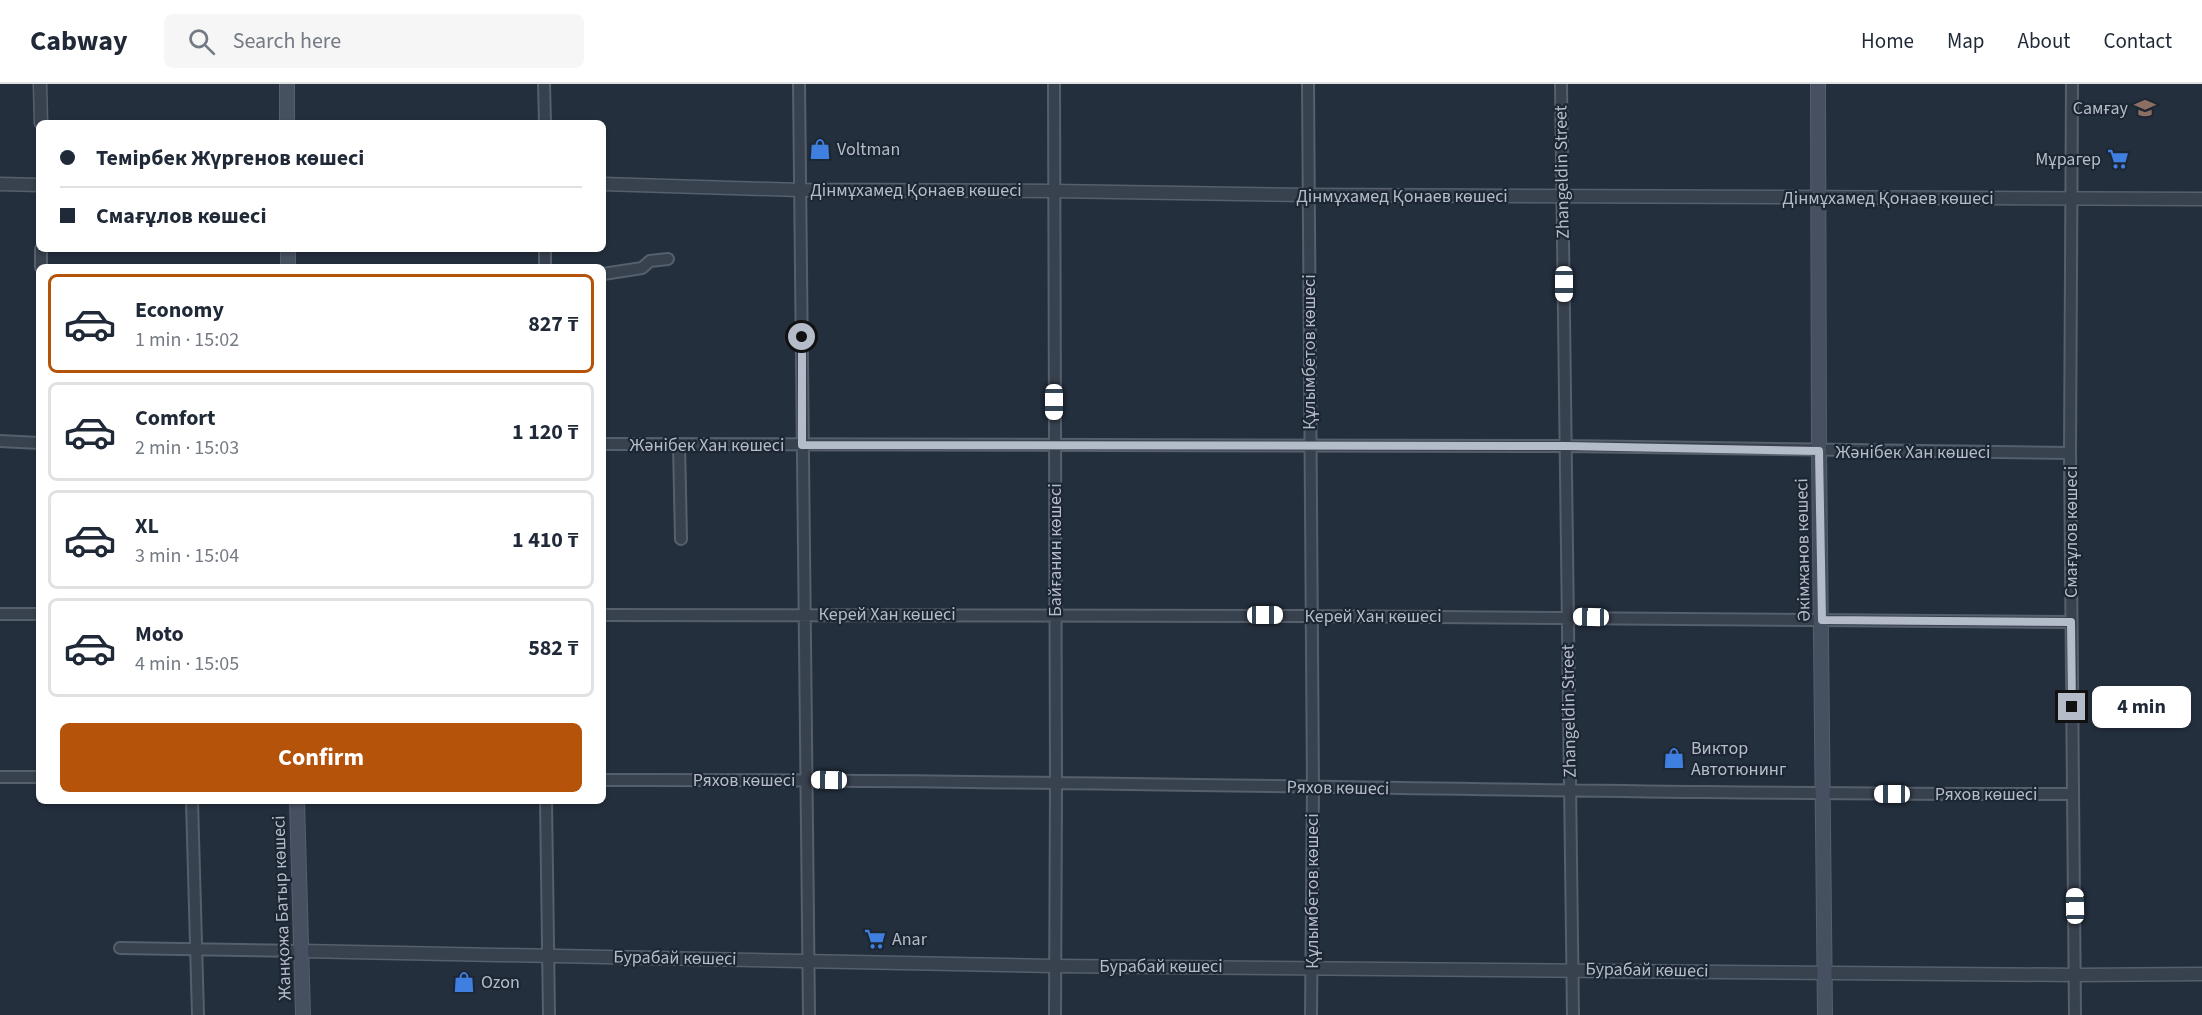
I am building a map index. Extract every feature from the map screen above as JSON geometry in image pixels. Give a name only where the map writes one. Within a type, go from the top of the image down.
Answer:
[{"type":"main road","points":[[287,84],[287,120]]},
{"type":"main road","name":"Әкімжанов көшесі","points":[[1818,84],[1825,1015]]},
{"type":"main road","name":"Жанқожа Батыр көшесі","points":[[297,804],[303,1015]]},
{"type":"street","points":[[40,84],[41,120]]},
{"type":"street","points":[[544,84],[545,120]]},
{"type":"street","points":[[799,84],[809,1015]]},
{"type":"street","name":"Байғанин көшесі","points":[[1054,84],[1055,1015]]},
{"type":"street","name":"Құлымбетов көшесі","points":[[1308,84],[1313,788],[1311,1015]]},
{"type":"street","name":"Zhangeldin Street","points":[[1561,84],[1573,1015]]},
{"type":"street","name":"Смағұлов көшесі","points":[[2072,84],[2070,453],[2075,1015]]},
{"type":"street","points":[[0,184],[36,185]]},
{"type":"street","name":"Дінмұхамед Қонаев көшесі","points":[[606,184],[800,190],[1309,195],[2202,199]]},
{"type":"street","points":[[606,274],[642,268],[650,261],[668,260]]},
{"type":"street","points":[[0,441],[36,443]]},
{"type":"street","name":"Жәнібек Хан көшесі","points":[[606,444],[1566,446],[2070,453]]},
{"type":"street","points":[[679,444],[681,539]]},
{"type":"street","points":[[0,614],[36,614]]},
{"type":"street","name":"Керей Хан көшесі","points":[[606,615],[1568,617],[2071,622]]},
{"type":"street","points":[[0,777],[36,777]]},
{"type":"street","name":"Ряхов көшесі","points":[[606,780],[806,779],[1824,795],[2073,794]]},
{"type":"street","points":[[192,804],[198,1015]]},
{"type":"street","points":[[546,804],[549,1015]]},
{"type":"street","name":"Бурабай көшесі","points":[[120,948],[1054,966],[2076,975],[2202,974]]},
{"type":"place","name":"Самғау","points":[[2145,108]]},
{"type":"place","name":"Voltman","points":[[820,149]]},
{"type":"place","name":"Мұрагер","points":[[2118,159]]},
{"type":"place","name":"Виктор Автотюнинг","points":[[1674,758]]},
{"type":"place","name":"Anar","points":[[875,939]]},
{"type":"place","name":"Ozon","points":[[464,982]]},
{"type":"route","points":[[802,337],[802,445],[1566,446],[1819,451],[1822,620],[2071,622],[2072,707]]}]
